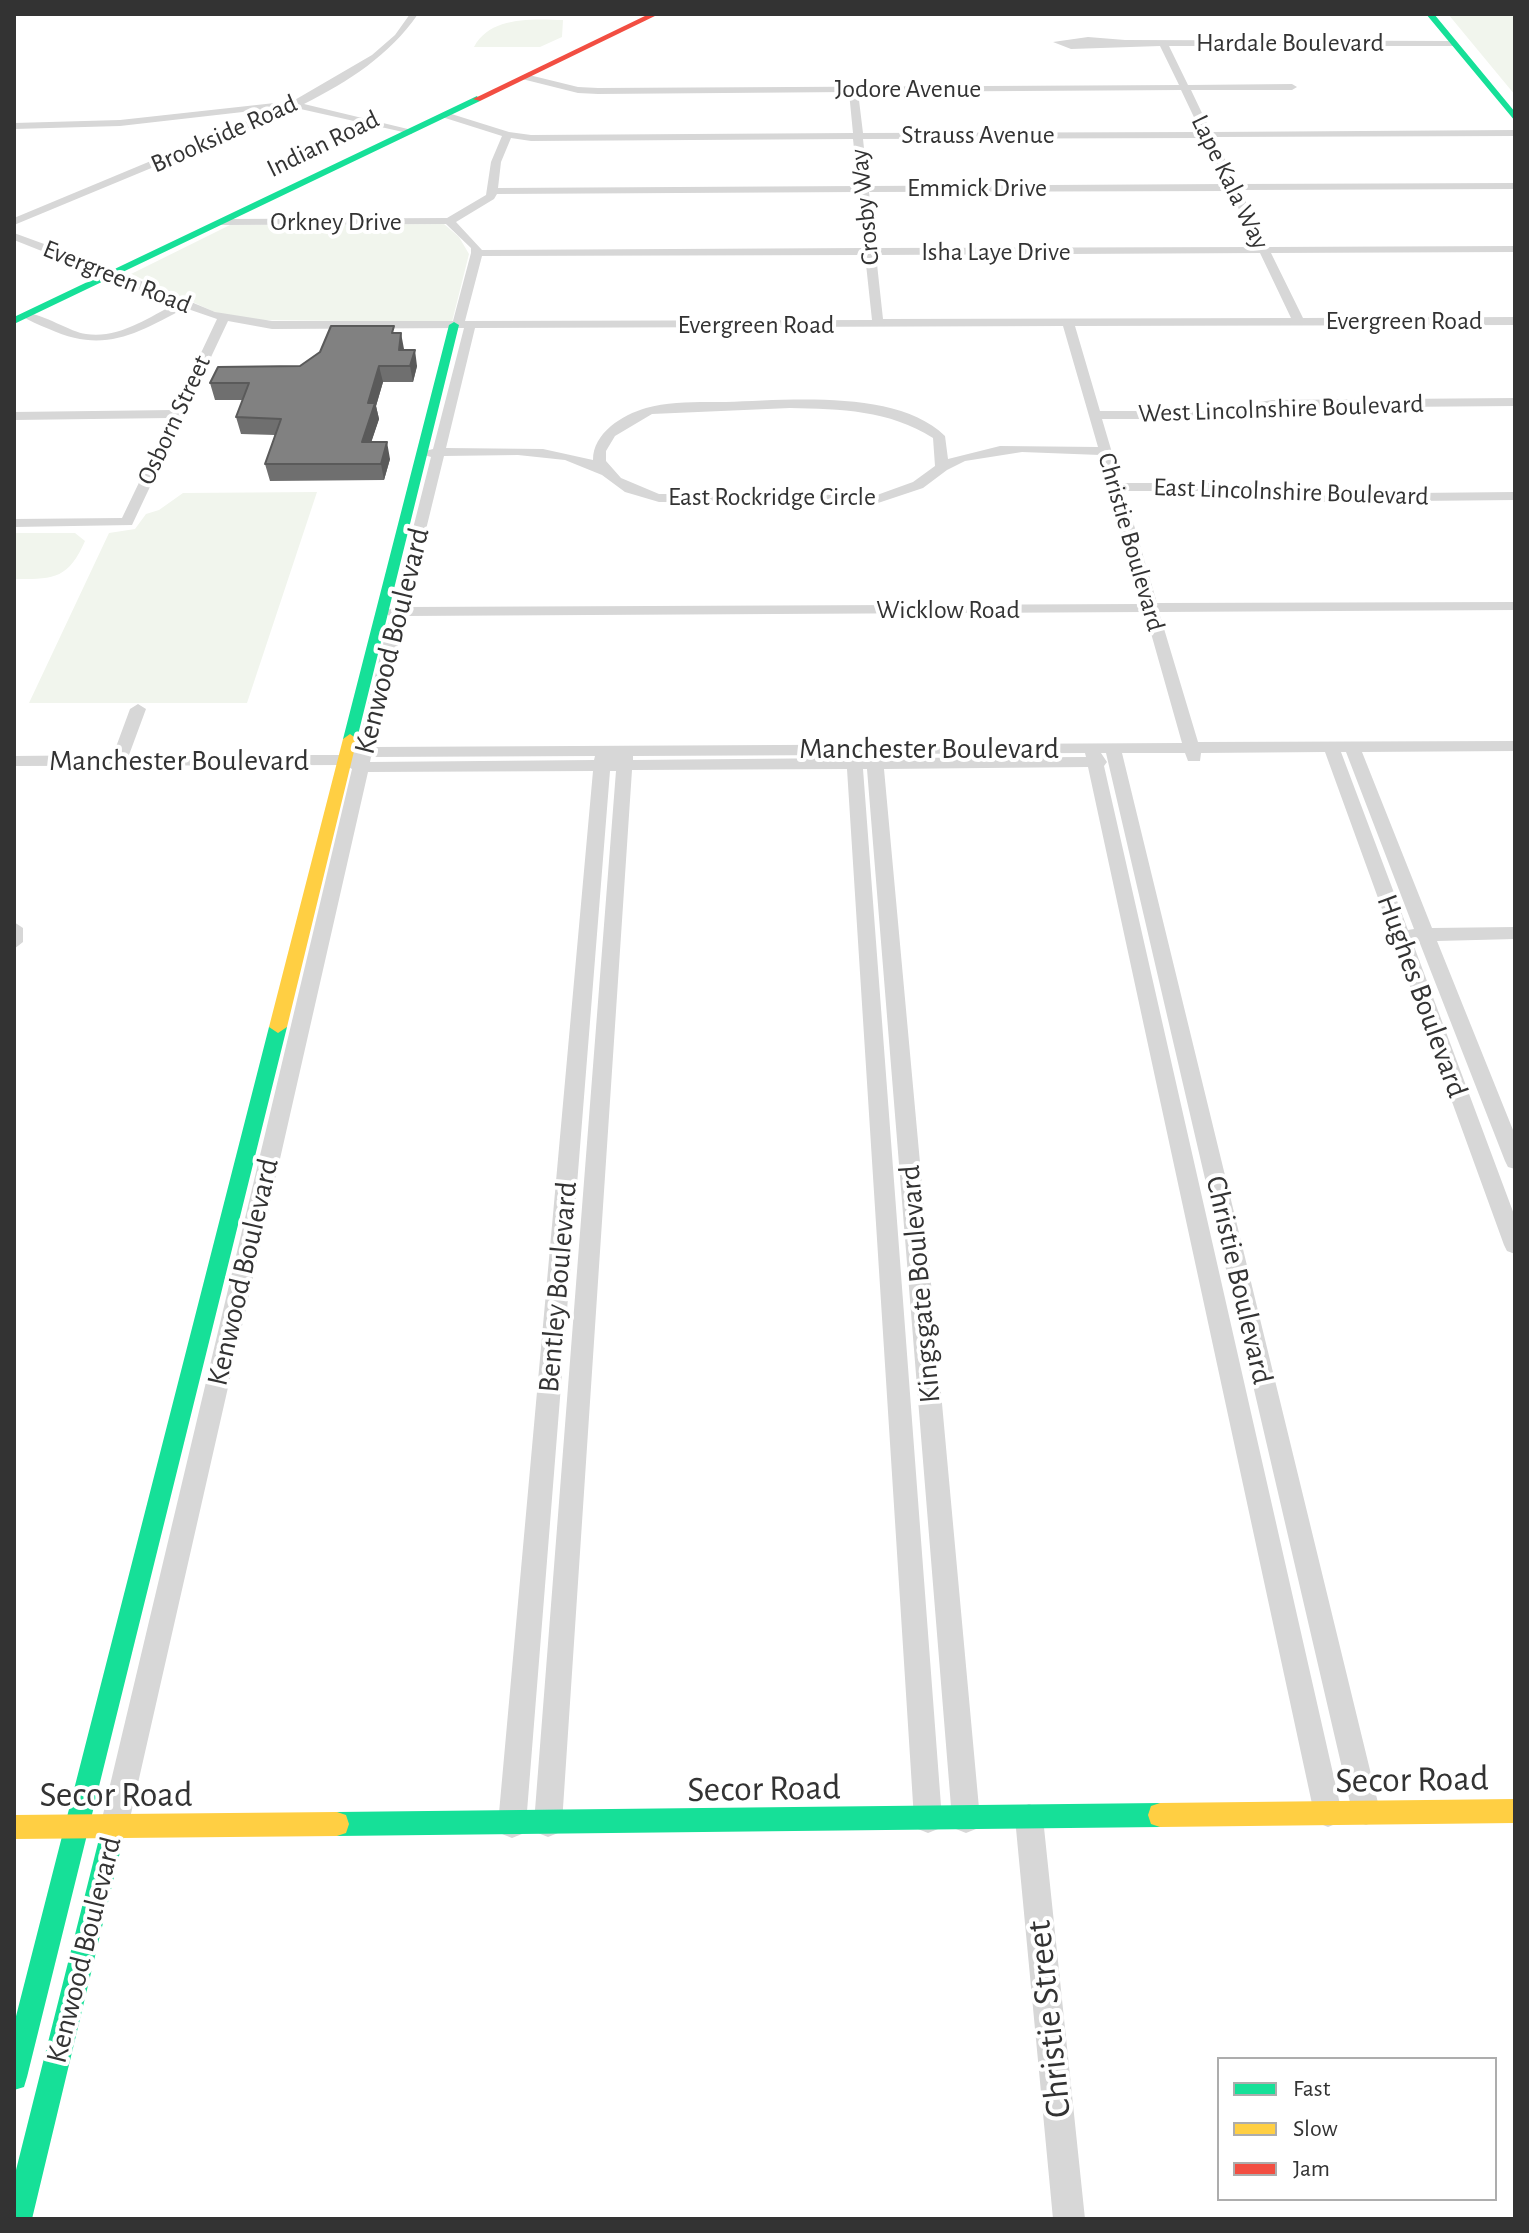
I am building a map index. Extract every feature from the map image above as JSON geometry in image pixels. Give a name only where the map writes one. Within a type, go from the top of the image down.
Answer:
[{"type":"street","name":"Brookside Road","points":[[14,222],[293,104],[358,69],[393,41],[414,14]]},
{"type":"street","name":"Indian Road","points":[[21,318],[655,14]]},
{"type":"street","points":[[1430,14],[1515,118]]},
{"type":"street","name":"Hardale Boulevard","points":[[1125,43],[1088,40],[1057,42],[1071,46],[1125,43],[1455,44]]},
{"type":"street","name":"Lape Kala Way","points":[[1163,43],[1299,322]]},
{"type":"street","name":"Jodore Avenue","points":[[525,77],[578,90],[598,91],[1292,87]]},
{"type":"street","name":"Crosby Way","points":[[853,90],[878,324]]},
{"type":"street","points":[[14,126],[120,123],[293,104],[409,132]]},
{"type":"street","name":"Strauss Avenue","points":[[445,115],[508,135],[531,138],[1515,133]]},
{"type":"street","points":[[477,253],[476,247],[449,221],[490,197],[503,142],[508,135]]},
{"type":"street","name":"Emmick Drive","points":[[493,191],[1515,186]]},
{"type":"street","name":"Orkney Drive","points":[[222,222],[449,221]]},
{"type":"street","name":"Evergreen Road","points":[[14,236],[223,319],[283,326],[1515,321]]},
{"type":"street","name":"Isha Laye Drive","points":[[477,253],[1515,249]]},
{"type":"street","name":"Kenwood Boulevard","points":[[18,2219],[114,1827],[390,612],[477,253]]},
{"type":"street","points":[[21,318],[82,337],[101,338],[128,332],[183,304]]},
{"type":"street","name":"Osborn Street","points":[[14,523],[127,522],[223,319]]},
{"type":"street","name":"Christie Boulevard","points":[[1068,322],[1193,754]]},
{"type":"street","name":"West Lincolnshire Boulevard","points":[[1095,415],[1204,415],[1272,404],[1515,402]]},
{"type":"street","points":[[430,453],[538,453],[588,447],[635,417],[665,409],[847,406],[895,412],[929,428],[948,443],[1007,450],[1105,451]]},
{"type":"street","points":[[14,416],[176,414]]},
{"type":"street","points":[[942,467],[948,443]]},
{"type":"street","points":[[588,447],[605,472]]},
{"type":"street","name":"East Rockridge Circle","points":[[538,453],[578,458],[634,490],[659,498],[878,499],[918,485],[954,459],[1007,450]]},
{"type":"street","name":"East Lincolnshire Boulevard","points":[[1115,487],[1219,487],[1314,498],[1515,496]]},
{"type":"street","name":"Wicklow Road","points":[[390,612],[1515,606]]},
{"type":"street","points":[[119,761],[138,709]]},
{"type":"street","name":"Manchester Boulevard","points":[[14,761],[1333,754],[1515,746]]},
{"type":"street","name":"Manchester Boulevard","points":[[1355,753],[1515,759]]},
{"type":"street","name":"Hughes Boulevard","points":[[1355,753],[1515,1161]]},
{"type":"street","name":"Hughes Boulevard","points":[[1333,754],[1515,1245]]},
{"type":"street","name":"Christie Boulevard","points":[[1104,755],[1366,1811]]},
{"type":"street","name":"Christie Boulevard","points":[[1104,755],[1328,1813]]},
{"type":"street","name":"Kingsgate Boulevard","points":[[865,756],[966,1819]]},
{"type":"street","name":"Kingsgate Boulevard","points":[[865,756],[928,1819]]},
{"type":"street","name":"Bentley Boulevard","points":[[548,1823],[614,758]]},
{"type":"street","name":"Bentley Boulevard","points":[[512,1824],[614,758]]},
{"type":"street","name":"Kenwood Boulevard","points":[[14,2077],[356,760]]},
{"type":"street","points":[[14,928],[14,942]]},
{"type":"street","points":[[1398,935],[1515,933]]},
{"type":"street","name":"Secor Road","points":[[14,1827],[1515,1811]]},
{"type":"street","name":"Christie Street","points":[[1029,1818],[1069,2219]]},
{"type":"shaded area","points":[[1448,14],[1515,14],[1515,95]]},
{"type":"shaded area","points":[[526,20],[563,20],[562,37],[540,47],[474,47],[481,37],[501,25]]},
{"type":"shaded area","points":[[444,224],[459,237],[469,254],[452,322],[251,320],[219,314],[131,274],[230,225]]},
{"type":"shaded area","points":[[317,492],[247,703],[29,703],[109,533],[135,529],[146,514],[159,510],[183,493]]},
{"type":"shaded area","points":[[14,533],[75,533],[85,541],[79,554],[65,570],[58,575],[39,579],[14,579]]},
{"type":"building","points":[[331,326],[394,326],[392,333],[401,333],[399,350],[415,350],[410,366],[379,366],[368,403],[375,403],[362,442],[387,442],[381,464],[265,464],[281,419],[236,417],[249,383],[210,383],[218,367],[300,366],[320,352]]},
{"type":"traffic: fast","points":[[1430,14],[1515,118]]},
{"type":"traffic: fast","points":[[14,321],[477,99]]},
{"type":"traffic: fast","points":[[350,739],[454,325]]},
{"type":"traffic: fast","points":[[14,2077],[278,1027]]},
{"type":"traffic: fast","points":[[337,1824],[1160,1815]]},
{"type":"traffic: fast","points":[[18,2219],[114,1827]]},
{"type":"traffic: slow","points":[[278,1027],[350,739]]},
{"type":"traffic: slow","points":[[1160,1815],[1515,1811]]},
{"type":"traffic: slow","points":[[14,1827],[337,1824]]},
{"type":"traffic: jam","points":[[477,99],[655,14]]}]
